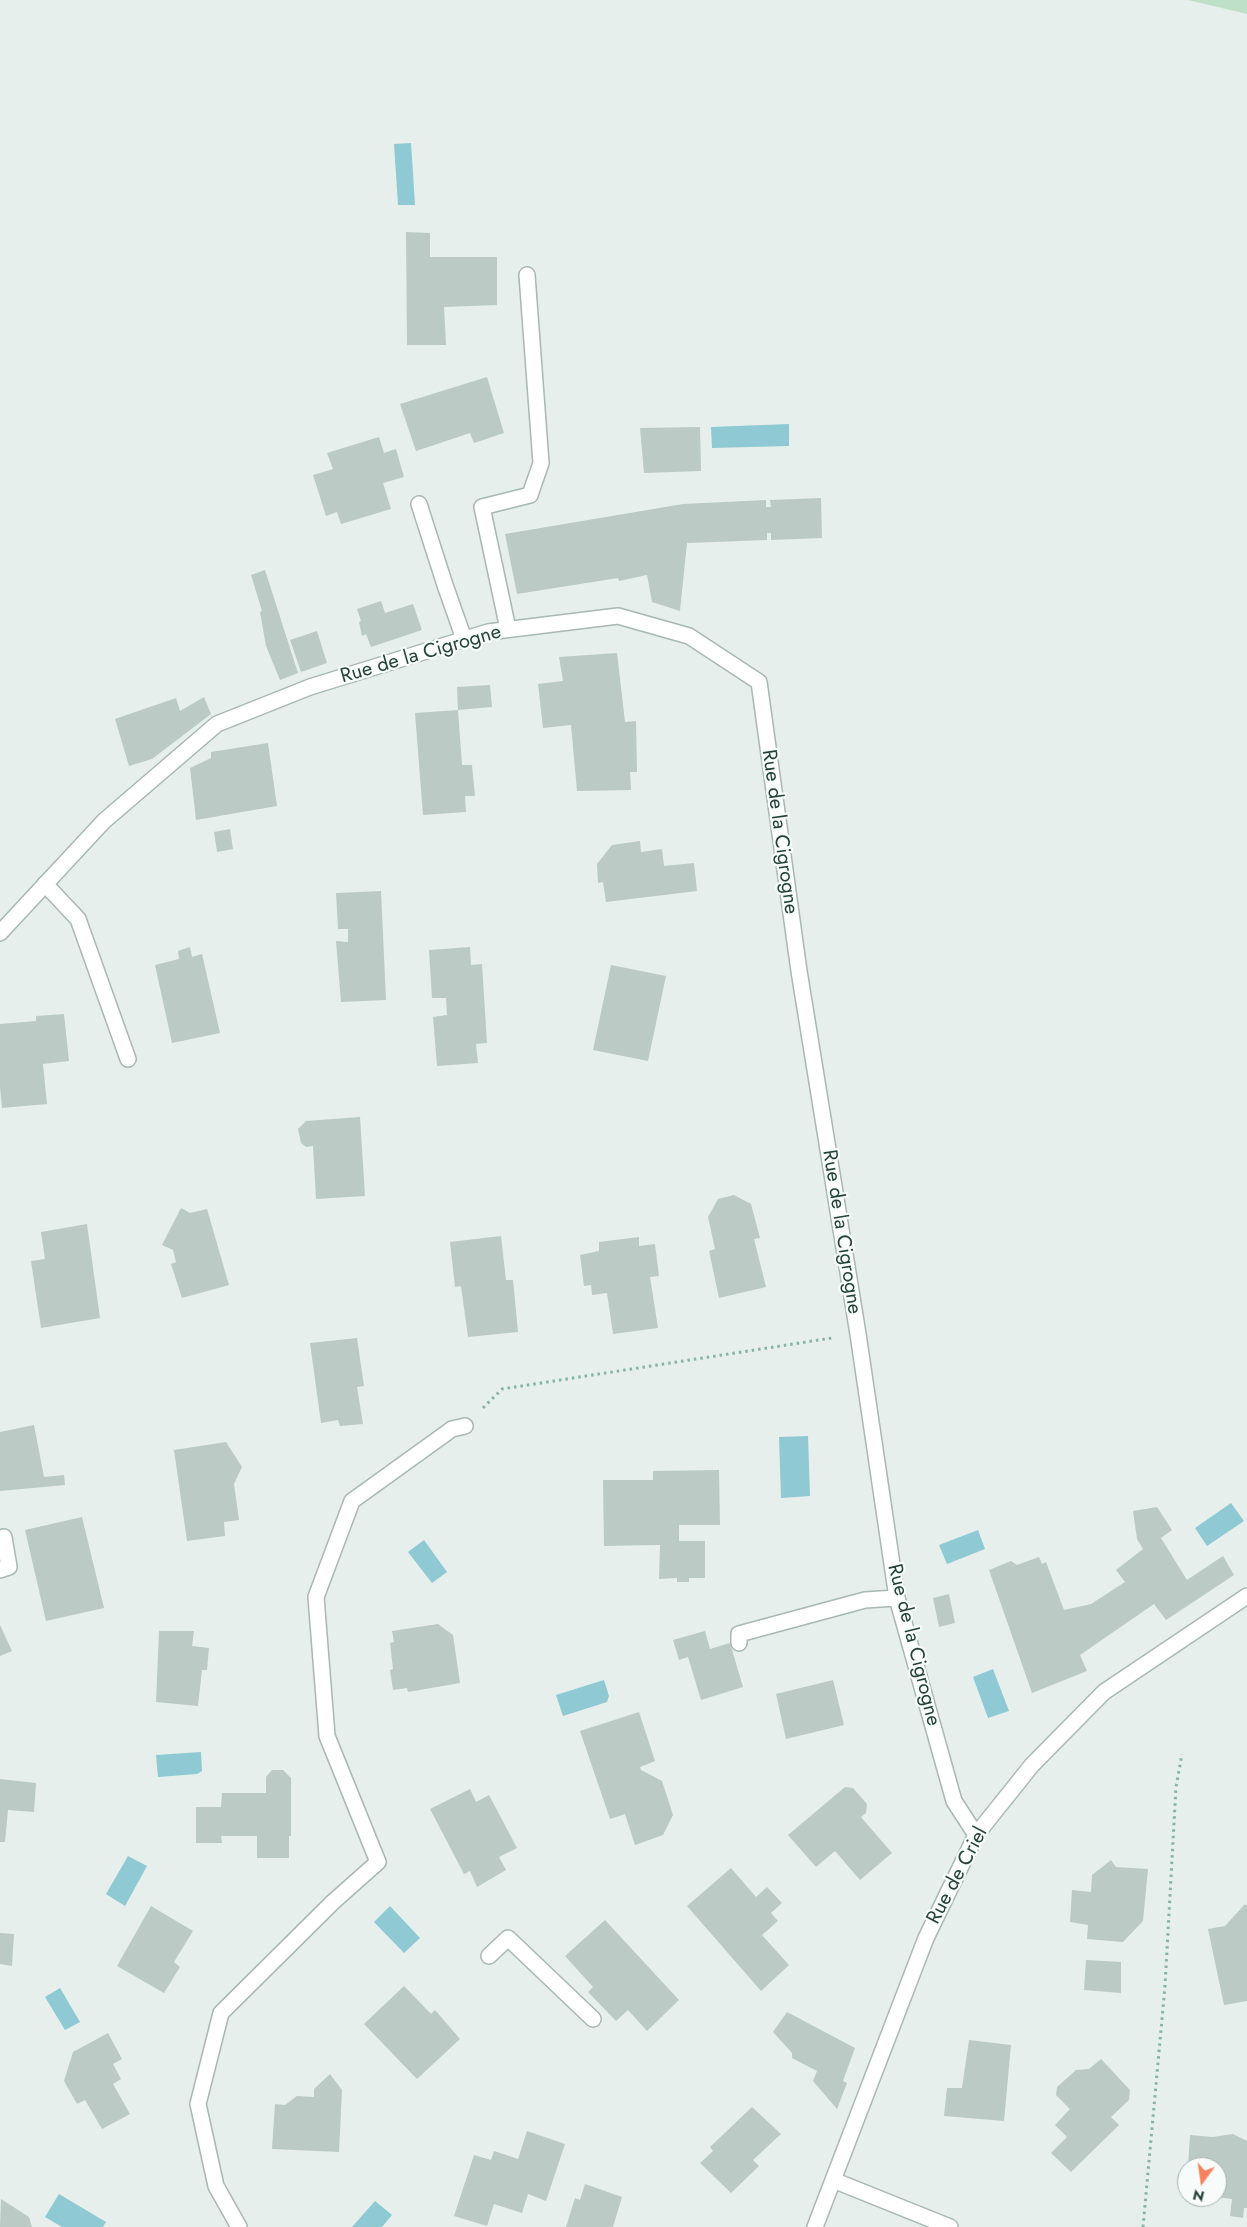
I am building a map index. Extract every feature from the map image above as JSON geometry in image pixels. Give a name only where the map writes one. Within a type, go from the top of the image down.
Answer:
[{"type":"street","points":[[508,629],[482,507],[530,495],[541,462],[527,275]]},
{"type":"street","points":[[419,504],[444,585],[464,639]]},
{"type":"street","name":"Rue de la Cigrogne","points":[[0,932],[104,821],[217,724],[310,687],[488,632],[618,616],[689,636],[758,682],[799,971],[858,1334],[897,1598],[954,1800],[976,1835]]},
{"type":"street","points":[[45,884],[78,919],[128,1059]]},
{"type":"street","points":[[239,2227],[216,2186],[198,2104],[221,2014],[333,1902],[378,1862],[327,1736],[316,1597],[352,1501],[452,1429],[466,1426]]},
{"type":"street","points":[[0,1570],[9,1567],[4,1537]]},
{"type":"street","name":"Rue de Criel","points":[[815,2227],[926,1938],[976,1835],[1032,1765],[1104,1692],[1247,1596]]},
{"type":"street","points":[[739,1643],[739,1634],[865,1600],[897,1598]]},
{"type":"street","points":[[489,1956],[508,1938],[593,2019]]},
{"type":"street","points":[[833,2180],[950,2227]]},
{"type":"path","points":[[466,1426],[502,1390],[858,1334]]},
{"type":"path","points":[[1144,2227],[1165,1986],[1176,1787],[1182,1754]]},
{"type":"green space","points":[[1188,0],[1247,0],[1247,14]]},
{"type":"water","points":[[411,143],[415,205],[398,205],[394,144]]},
{"type":"water","points":[[789,424],[789,446],[712,448],[711,427]]},
{"type":"water","points":[[808,1436],[810,1496],[781,1498],[779,1437]]},
{"type":"water","points":[[1231,1503],[1244,1521],[1207,1546],[1195,1528]]},
{"type":"water","points":[[978,1530],[985,1549],[947,1564],[939,1545]]},
{"type":"water","points":[[424,1540],[447,1572],[432,1583],[408,1552]]},
{"type":"water","points":[[993,1669],[1009,1711],[988,1718],[973,1677]]},
{"type":"water","points":[[604,1680],[609,1696],[607,1702],[563,1716],[556,1695]]},
{"type":"water","points":[[201,1752],[202,1771],[197,1774],[158,1777],[156,1755]]},
{"type":"water","points":[[128,1856],[147,1866],[125,1906],[106,1894]]},
{"type":"water","points":[[390,1906],[420,1938],[404,1953],[374,1922]]},
{"type":"water","points":[[60,1988],[80,2022],[65,2030],[45,1997]]},
{"type":"water","points":[[59,2194],[106,2222],[103,2227],[62,2227],[45,2217]]},
{"type":"water","points":[[375,2201],[392,2215],[382,2227],[352,2227]]},
{"type":"building","points":[[406,232],[430,233],[430,257],[497,257],[497,305],[444,307],[446,345],[407,345]]},
{"type":"building","points":[[487,377],[504,433],[474,443],[470,433],[416,451],[400,404]]},
{"type":"building","points":[[700,427],[701,471],[644,473],[640,428]]},
{"type":"building","points":[[379,437],[384,453],[396,449],[404,477],[383,483],[391,509],[341,524],[337,512],[326,516],[313,475],[333,469],[327,453]]},
{"type":"building","points":[[821,498],[822,538],[771,540],[771,533],[767,533],[767,540],[687,543],[680,611],[652,602],[647,575],[619,581],[618,578],[517,594],[505,534],[683,504],[766,500],[766,507],[771,507],[770,500]]},
{"type":"building","points":[[265,570],[298,673],[280,680],[266,646],[260,612],[262,611],[251,575]]},
{"type":"building","points":[[381,601],[385,613],[413,604],[422,630],[371,647],[366,634],[362,636],[359,622],[361,621],[357,609]]},
{"type":"building","points":[[317,631],[327,663],[301,672],[290,640]]},
{"type":"building","points":[[617,653],[625,722],[636,721],[637,772],[630,772],[631,790],[577,791],[571,725],[543,728],[538,684],[563,681],[559,657]]},
{"type":"building","points":[[490,685],[492,707],[458,710],[457,687]]},
{"type":"building","points":[[204,697],[211,714],[152,759],[129,766],[115,719],[176,698],[180,711]]},
{"type":"building","points":[[458,710],[462,765],[472,765],[475,796],[465,796],[466,812],[423,815],[415,713]]},
{"type":"building","points":[[268,743],[277,806],[196,820],[190,768],[211,758],[211,752]]},
{"type":"building","points":[[230,829],[233,849],[217,852],[214,832]]},
{"type":"building","points":[[640,841],[641,852],[662,849],[664,866],[694,863],[697,891],[606,902],[603,882],[598,883],[597,864],[612,845]]},
{"type":"building","points":[[381,891],[386,1000],[341,1002],[336,941],[348,942],[348,929],[338,929],[336,893]]},
{"type":"building","points":[[190,947],[192,957],[202,954],[220,1033],[172,1043],[155,965],[179,959],[178,951]]},
{"type":"building","points":[[470,947],[471,965],[482,964],[487,1043],[476,1044],[478,1063],[437,1066],[433,1017],[447,1015],[446,998],[432,998],[429,950]]},
{"type":"building","points":[[611,965],[666,976],[648,1061],[593,1050]]},
{"type":"building","points":[[64,1014],[69,1061],[43,1064],[47,1104],[2,1108],[0,1024],[36,1021],[36,1016]]},
{"type":"building","points":[[360,1117],[365,1196],[316,1199],[313,1146],[306,1147],[301,1143],[298,1129],[306,1121]]},
{"type":"building","points":[[734,1195],[751,1204],[760,1238],[754,1239],[766,1287],[719,1298],[709,1251],[715,1249],[708,1217],[718,1199]]},
{"type":"building","points":[[181,1208],[190,1213],[207,1209],[229,1285],[182,1298],[171,1264],[176,1262],[173,1250],[162,1245]]},
{"type":"building","points":[[87,1224],[100,1318],[41,1328],[31,1261],[45,1259],[41,1232]]},
{"type":"building","points":[[501,1236],[506,1280],[513,1280],[518,1332],[468,1337],[461,1286],[455,1287],[450,1242]]},
{"type":"building","points":[[639,1237],[639,1246],[655,1244],[659,1276],[650,1277],[658,1328],[613,1334],[607,1293],[592,1295],[591,1285],[584,1286],[580,1255],[599,1251],[599,1242]]},
{"type":"building","points":[[357,1338],[364,1386],[357,1387],[363,1424],[340,1426],[338,1420],[321,1423],[310,1343]]},
{"type":"building","points":[[34,1425],[44,1477],[64,1475],[65,1485],[0,1491],[0,1432]]},
{"type":"building","points":[[226,1442],[242,1467],[234,1484],[239,1520],[224,1522],[225,1536],[187,1541],[174,1450]]},
{"type":"building","points":[[719,1470],[720,1525],[679,1525],[679,1541],[705,1541],[705,1578],[689,1578],[689,1582],[677,1582],[677,1578],[659,1579],[660,1545],[604,1546],[603,1480],[653,1480],[653,1471]]},
{"type":"building","points":[[1157,1507],[1172,1530],[1161,1538],[1187,1580],[1223,1556],[1234,1575],[1166,1620],[1154,1604],[1080,1655],[1087,1671],[1032,1693],[989,1570],[1011,1561],[1017,1565],[1039,1557],[1042,1564],[1046,1562],[1064,1610],[1091,1604],[1125,1582],[1116,1570],[1143,1549],[1137,1539],[1133,1511]]},
{"type":"building","points":[[82,1517],[104,1608],[46,1621],[25,1530]]},
{"type":"building","points":[[949,1594],[955,1623],[939,1627],[933,1598]]},
{"type":"building","points":[[438,1624],[453,1635],[460,1683],[408,1692],[407,1688],[393,1690],[390,1670],[393,1669],[390,1643],[394,1642],[392,1631]]},
{"type":"building","points":[[0,1625],[12,1651],[0,1656]]},
{"type":"building","points":[[159,1631],[194,1631],[192,1646],[209,1648],[207,1670],[202,1670],[198,1706],[156,1702]]},
{"type":"building","points":[[705,1631],[710,1649],[730,1643],[743,1687],[701,1700],[688,1657],[679,1660],[673,1640]]},
{"type":"building","points":[[833,1680],[844,1725],[786,1739],[776,1694]]},
{"type":"building","points":[[639,1712],[655,1761],[640,1767],[641,1770],[662,1781],[673,1815],[663,1835],[635,1845],[625,1814],[610,1819],[580,1731]]},
{"type":"building","points":[[272,1770],[283,1770],[291,1778],[289,1858],[257,1858],[257,1836],[221,1836],[222,1843],[196,1843],[196,1807],[221,1807],[222,1793],[266,1793],[266,1777]]},
{"type":"building","points":[[0,1779],[36,1783],[34,1812],[8,1810],[5,1842],[0,1842]]},
{"type":"building","points":[[845,1787],[853,1788],[867,1804],[866,1813],[861,1817],[892,1853],[860,1880],[835,1851],[816,1867],[788,1835]]},
{"type":"building","points":[[470,1789],[476,1802],[489,1795],[517,1848],[499,1857],[506,1870],[477,1887],[470,1871],[464,1874],[430,1809]]},
{"type":"building","points":[[1111,1860],[1116,1867],[1148,1869],[1143,1921],[1123,1942],[1087,1939],[1088,1925],[1070,1922],[1072,1890],[1091,1892],[1092,1875]]},
{"type":"building","points":[[731,1868],[756,1897],[767,1887],[782,1903],[771,1913],[778,1921],[762,1935],[789,1965],[761,1991],[687,1906]]},
{"type":"building","points":[[1245,1904],[1247,1906],[1247,2001],[1224,2005],[1208,1929],[1225,1926]]},
{"type":"building","points":[[151,1906],[193,1931],[174,1962],[180,1967],[164,1993],[117,1966]]},
{"type":"building","points":[[605,1920],[679,2000],[647,2031],[628,2010],[616,2021],[588,1992],[593,1987],[565,1956]]},
{"type":"building","points":[[0,1933],[14,1934],[12,1966],[0,1964]]},
{"type":"building","points":[[1086,1960],[1121,1962],[1121,1993],[1084,1990]]},
{"type":"building","points":[[404,1986],[431,2014],[435,2010],[460,2039],[417,2079],[364,2024]]},
{"type":"building","points":[[787,2012],[855,2048],[843,2081],[847,2083],[837,2109],[813,2081],[817,2071],[792,2058],[792,2053],[773,2032]]},
{"type":"building","points":[[108,2033],[122,2059],[113,2064],[121,2079],[113,2084],[130,2114],[102,2129],[85,2100],[77,2104],[64,2081],[73,2052]]},
{"type":"building","points":[[969,2040],[1011,2045],[1004,2121],[944,2116],[947,2088],[962,2088]]},
{"type":"building","points":[[1101,2059],[1130,2090],[1129,2100],[1111,2117],[1119,2125],[1071,2172],[1051,2153],[1067,2137],[1055,2125],[1070,2109],[1056,2095],[1057,2087],[1076,2070],[1089,2069]]},
{"type":"building","points":[[330,2074],[342,2090],[339,2152],[272,2149],[275,2104],[285,2105],[297,2096],[314,2097],[314,2089]]},
{"type":"building","points":[[752,2107],[781,2134],[753,2160],[759,2166],[731,2193],[700,2163],[713,2151],[710,2147]]},
{"type":"building","points":[[527,2131],[565,2144],[546,2201],[528,2194],[522,2213],[494,2204],[487,2226],[454,2216],[474,2155],[491,2160],[494,2151],[518,2159]]},
{"type":"building","points":[[1233,2134],[1247,2141],[1247,2208],[1244,2208],[1243,2218],[1230,2216],[1232,2199],[1227,2198],[1227,2157],[1189,2157],[1190,2135],[1213,2137]]},
{"type":"building","points":[[585,2184],[622,2197],[613,2227],[566,2227],[575,2198],[580,2200]]},
{"type":"building","points":[[1,2199],[29,2217],[32,2227],[0,2227]]}]
